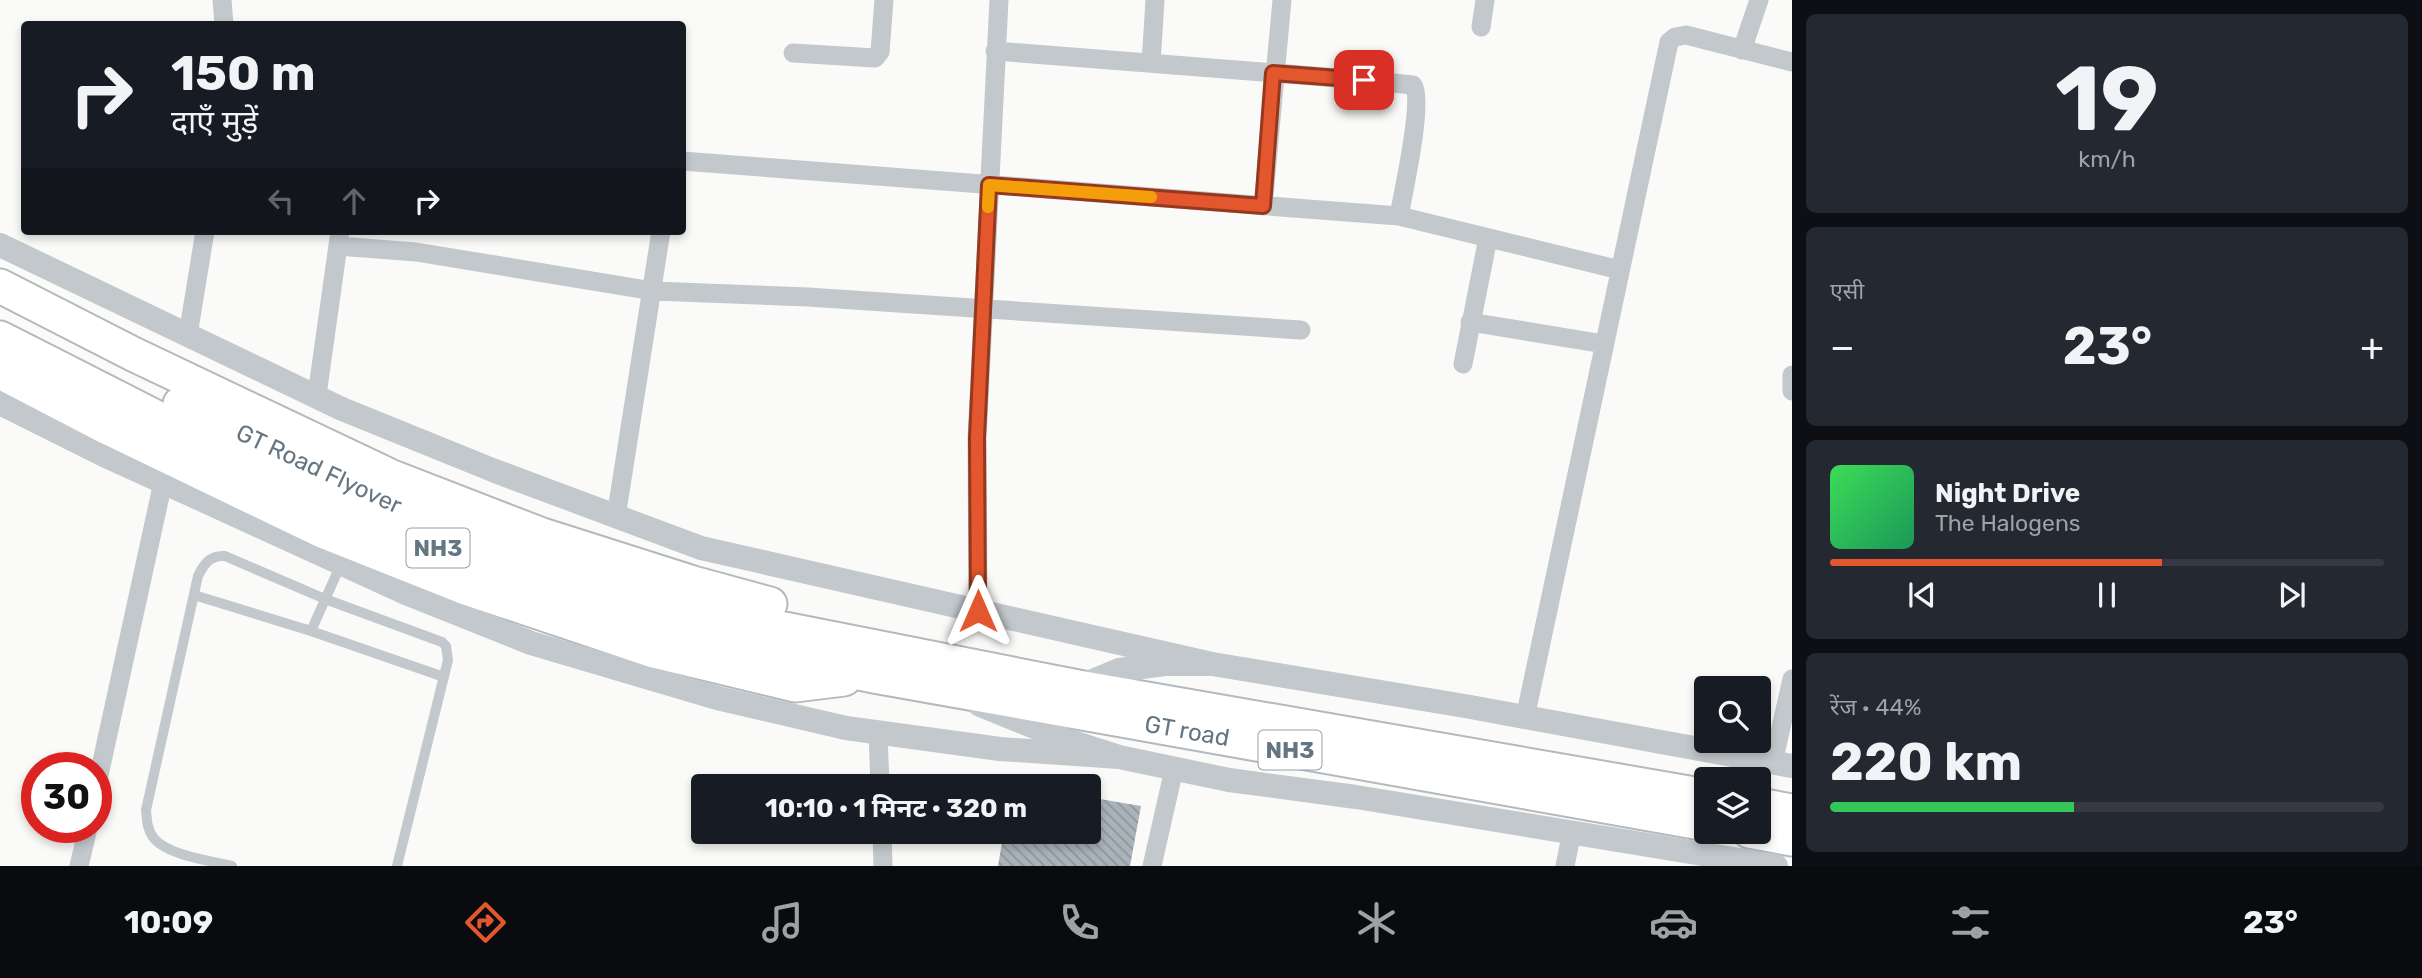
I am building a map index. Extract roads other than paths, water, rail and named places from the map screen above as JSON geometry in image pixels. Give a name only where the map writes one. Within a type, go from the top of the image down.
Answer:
[{"type":"highway","points":[[0,286],[133,354],[392,477],[542,536],[693,583],[820,617],[897,650]]},
{"type":"highway","name":"GT Road Flyover","points":[[0,312],[116,384],[186,433],[381,526],[529,583],[682,630],[813,664],[874,676]]},
{"type":"highway","name":"GT Road Flyover","points":[[0,338],[116,384],[192,410],[383,500],[531,558],[680,606],[897,650]]},
{"type":"highway","points":[[0,372],[108,428],[322,531],[463,587],[654,651],[795,685],[874,676]]},
{"type":"highway","name":"GT road","points":[[897,650],[1078,687],[1694,794]]},
{"type":"highway","name":"GT road","points":[[874,676],[1694,822]]},
{"type":"highway","points":[[1771,807],[1792,811]]},
{"type":"highway","points":[[1771,835],[1792,839]]},
{"type":"street","points":[[222,0],[224,21]]},
{"type":"street","points":[[793,53],[875,58],[880,51],[884,0]]},
{"type":"street","points":[[978,611],[977,438],[999,0]]},
{"type":"street","points":[[1151,63],[1155,0]]},
{"type":"street","points":[[1263,206],[1273,73],[1282,0]]},
{"type":"street","points":[[1481,27],[1485,0]]},
{"type":"street","points":[[1742,50],[1759,0]]},
{"type":"street","points":[[1525,718],[1669,42],[1675,37],[1686,35],[1792,62]]},
{"type":"street","points":[[995,51],[1413,85],[1417,95],[1414,131],[1399,216]]},
{"type":"street","points":[[686,161],[1399,216],[1620,270]]},
{"type":"street","points":[[188,335],[204,235]]},
{"type":"street","points":[[616,517],[660,235]]},
{"type":"street","points":[[317,395],[339,238],[653,291],[808,297],[1301,330]]},
{"type":"street","points":[[1463,364],[1488,238]]},
{"type":"street","points":[[0,245],[367,419],[701,548],[1212,664],[1783,765],[1792,679]]},
{"type":"street","points":[[1470,323],[1604,344]]},
{"type":"street","points":[[1792,375],[1792,391]]},
{"type":"street","points":[[0,403],[163,482],[405,593],[531,643],[717,698],[846,728],[1000,749],[1119,757]]},
{"type":"street","points":[[104,752],[163,482]]},
{"type":"street","points":[[1078,687],[1119,670],[1165,664],[1212,664]]},
{"type":"street","points":[[939,688],[1069,741],[1119,757],[1174,769],[1228,780],[1356,797],[1776,866]]},
{"type":"street","points":[[878,732],[880,774]]},
{"type":"street","points":[[1152,866],[1174,769]]},
{"type":"street","points":[[1565,866],[1572,831]]},
{"type":"street","points":[[79,866],[84,843]]},
{"type":"street","points":[[882,844],[883,866]]},
{"type":"lane","points":[[232,866],[160,844],[153,838],[147,824],[146,810],[198,576],[204,564],[217,555],[442,642],[446,646],[448,652],[444,677],[397,866]]},
{"type":"lane","points":[[311,631],[341,564]]},
{"type":"lane","points":[[194,595],[311,631],[444,677]]}]
